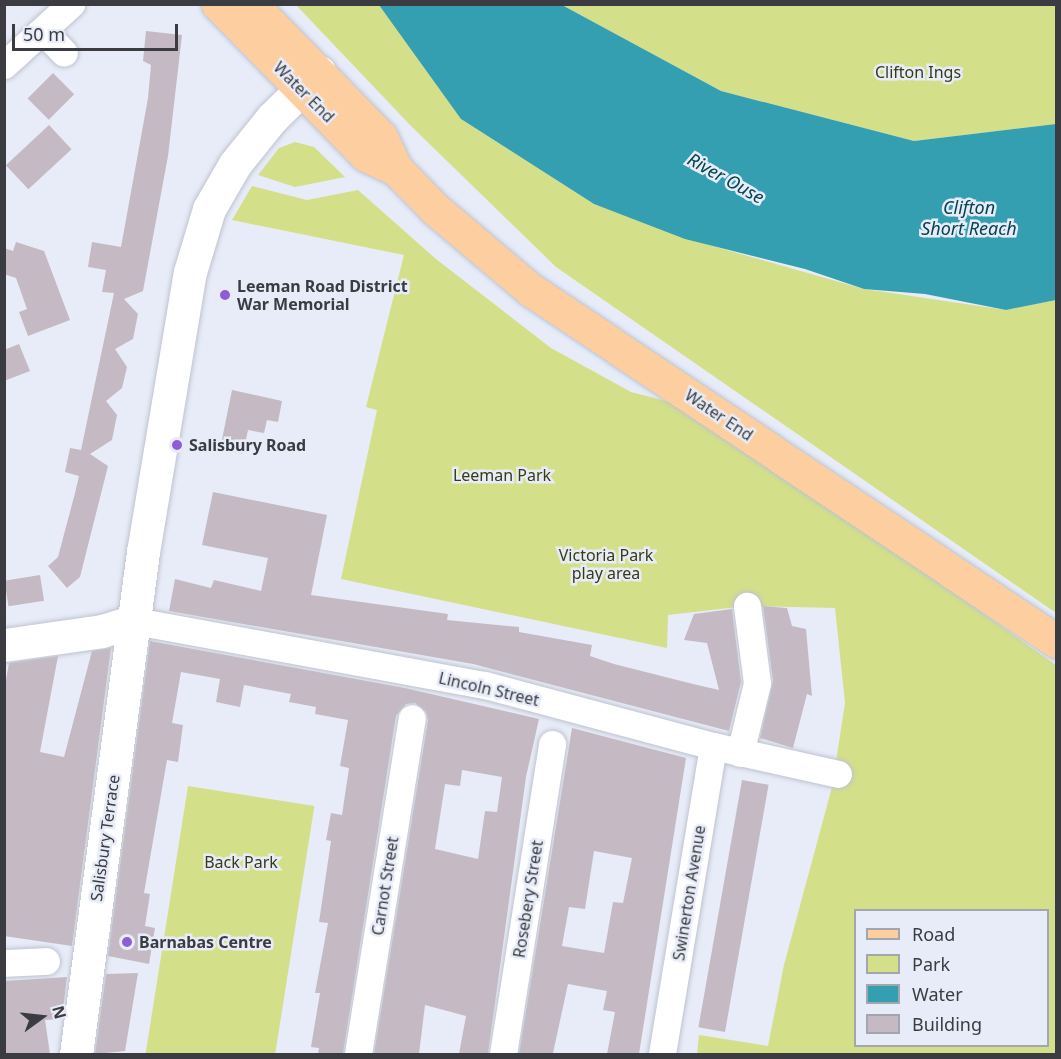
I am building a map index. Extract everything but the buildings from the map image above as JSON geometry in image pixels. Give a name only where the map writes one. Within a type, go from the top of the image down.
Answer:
[{"type":"main road","name":"Water End","points":[[218,4],[310,80]]},
{"type":"main road","name":"Water End","points":[[251,4],[369,157],[396,169],[435,209],[531,290],[1056,641]]},
{"type":"street","points":[[4,65],[71,4]]},
{"type":"street","points":[[43,31],[64,53]]},
{"type":"street","points":[[4,645],[102,631],[135,621],[190,272],[209,209],[252,140],[310,80]]},
{"type":"street","points":[[740,753],[757,683],[747,606]]},
{"type":"street","name":"Lincoln Street","points":[[135,621],[485,685],[740,753],[838,774]]},
{"type":"street","name":"Salisbury Terrace","points":[[76,1054],[135,621]]},
{"type":"street","name":"Carnot Street","points":[[358,1054],[412,718]]},
{"type":"street","name":"Rosebery Street","points":[[503,1054],[552,744]]},
{"type":"street","name":"Swinerton Avenue","points":[[670,1046],[713,746]]},
{"type":"street","points":[[4,963],[46,961]]},
{"type":"green space","points":[[296,5],[379,5],[464,121],[594,204],[709,245],[864,289],[1006,310],[1056,300],[1056,613],[556,267],[411,126]]},
{"type":"green space","name":"Clifton Ings","points":[[562,5],[1056,5],[1056,124],[914,141],[721,91]]},
{"type":"green space","points":[[295,142],[314,147],[345,177],[295,187],[258,175],[279,148]]},
{"type":"green space","name":"Leeman Park","points":[[252,186],[307,200],[358,190],[436,259],[551,348],[631,392],[674,403],[786,474],[1056,665],[1056,1054],[697,1054],[699,1035],[768,1046],[784,965],[832,787],[845,703],[835,608],[747,606],[668,615],[667,648],[341,579],[377,410],[366,407],[404,255],[232,220]]},
{"type":"green space","name":"Back Park","points":[[188,786],[314,806],[275,1054],[146,1054]]},
{"type":"water","name":"Clifton Short Reach","points":[[379,5],[562,5],[721,91],[914,141],[1056,124],[1056,300],[1006,310],[925,294],[864,289],[805,269],[685,239],[594,204],[461,119]]},
{"type":"place","name":"Leeman Road District War Memorial","points":[[225,295]]},
{"type":"place","name":"Salisbury Road","points":[[177,445]]},
{"type":"place","name":"Barnabas Centre","points":[[127,942]]},
{"type":"water label","name":"River Ouse","points":[[726,178]]},
{"type":"park label","name":"Victoria Park play area","points":[[606,564]]}]
